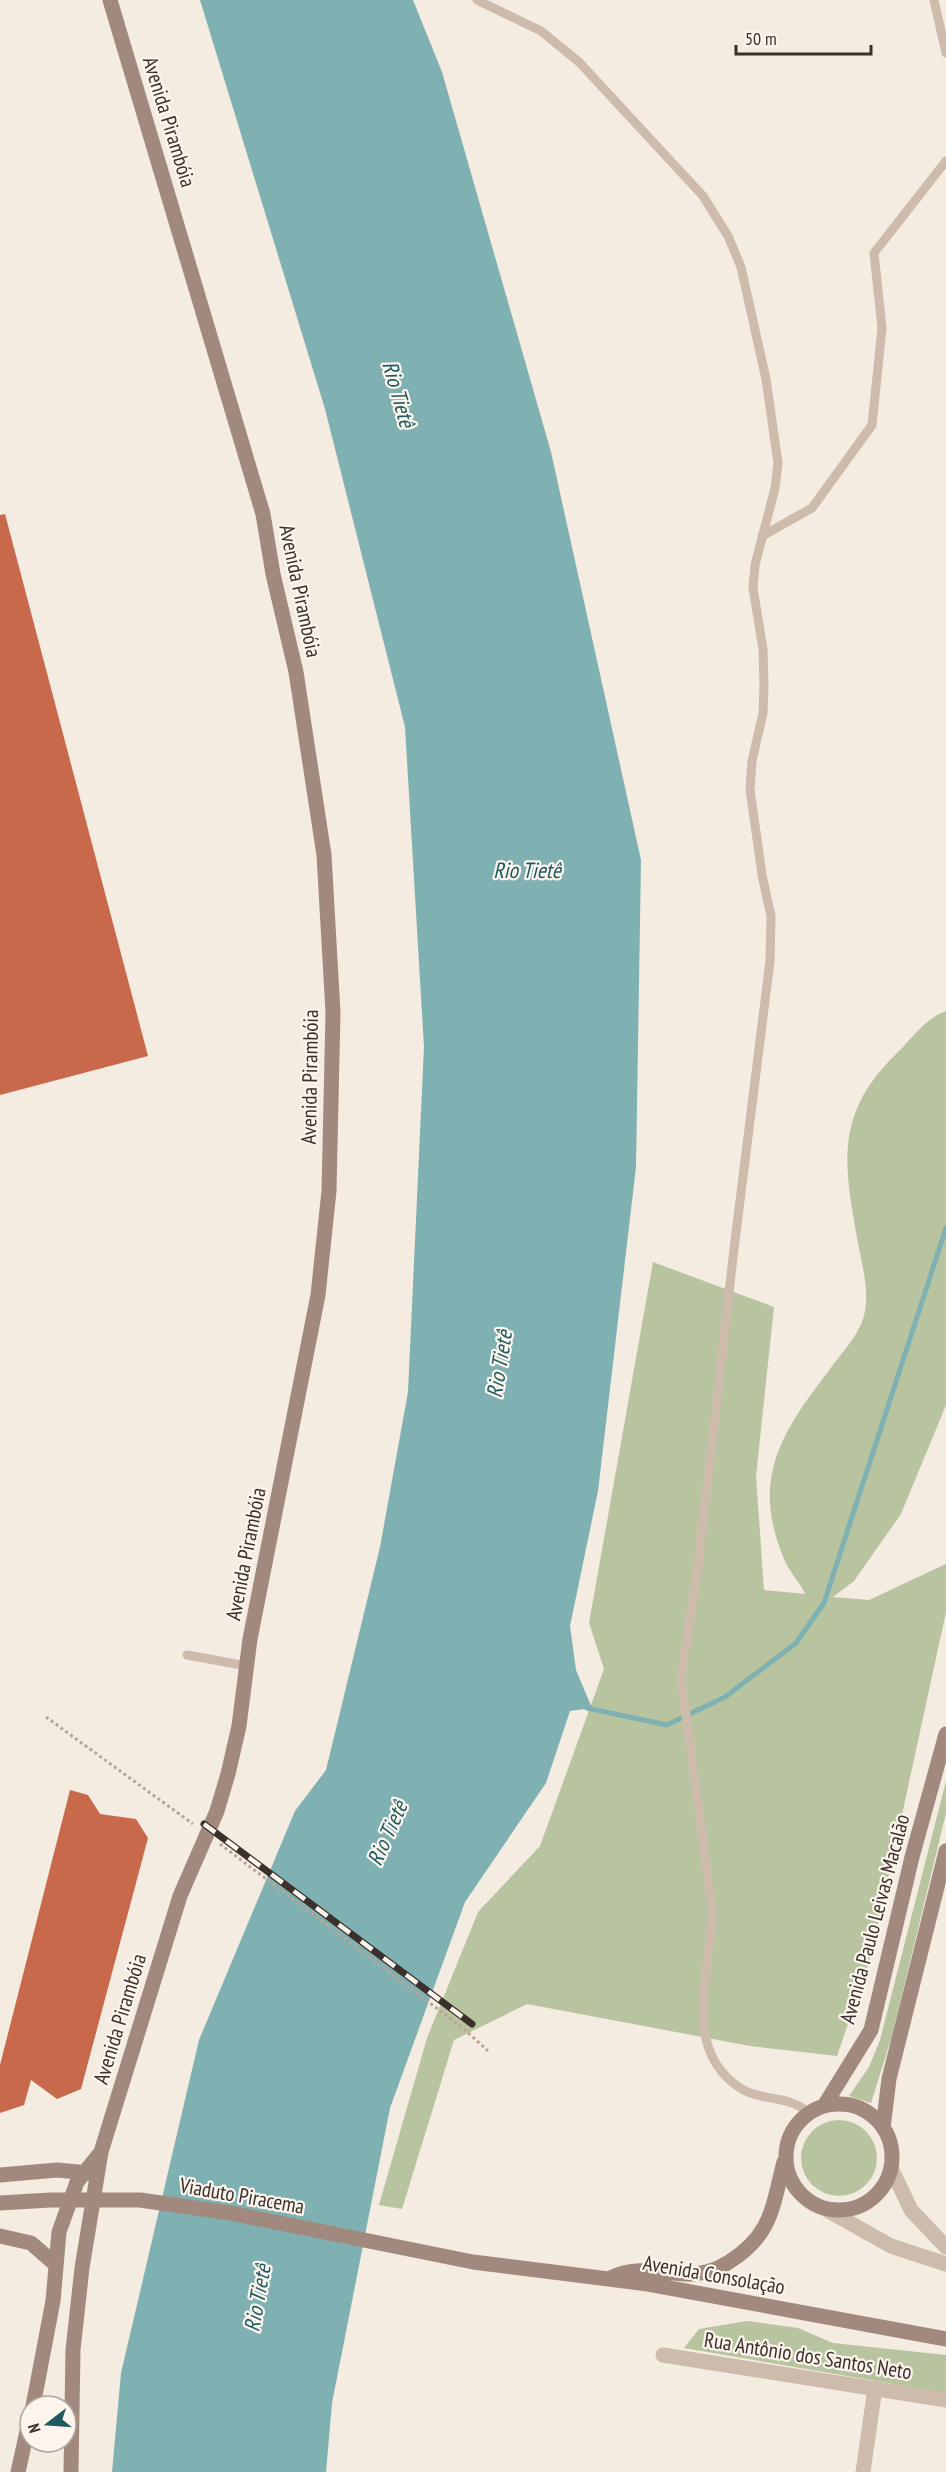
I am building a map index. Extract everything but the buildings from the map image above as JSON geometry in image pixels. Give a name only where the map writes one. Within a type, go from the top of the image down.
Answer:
[{"type":"main road","name":"Avenida Pirambóia","points":[[71,2472],[73,2350],[82,2268],[98,2183],[101,2152],[180,1896],[217,1811],[228,1774],[239,1726],[247,1666],[318,1295],[329,1191],[333,1012],[324,855],[298,683],[273,573],[263,514],[110,0]]},
{"type":"main road","name":"Avenida Paulo Leivas Macalão","points":[[824,2106],[871,2030],[912,1857],[946,1734]]},
{"type":"main road","points":[[786,2156],[788,2174],[797,2190],[810,2202],[827,2210],[848,2210],[868,2202],[883,2187],[891,2168],[892,2154],[884,2127],[889,2079],[946,1851]]},
{"type":"main road","points":[[608,2279],[629,2270],[694,2275],[722,2267],[750,2248],[759,2238],[770,2218],[788,2140],[796,2124],[809,2113],[824,2106],[840,2103],[857,2107],[872,2115],[884,2127]]},
{"type":"main road","name":"Avenida Pirambóia","points":[[35,2394],[53,2301],[59,2232],[66,2206],[83,2171],[101,2152]]},
{"type":"main road","points":[[0,2175],[29,2171],[83,2171],[90,2173],[98,2183]]},
{"type":"main road","name":"Viaduto Piracema","points":[[0,2203],[50,2200],[140,2200],[253,2218],[473,2262]]},
{"type":"main road","points":[[0,2236],[31,2243],[55,2264]]},
{"type":"main road","name":"Avenida Consolação","points":[[473,2262],[608,2279],[946,2339]]},
{"type":"main road","points":[[18,2472],[22,2454]]},
{"type":"street","points":[[891,2168],[911,2210],[946,2247]]},
{"type":"street","points":[[827,2210],[891,2246],[946,2264]]},
{"type":"street","name":"Rua Antônio dos Santos Neto","points":[[663,2355],[946,2400]]},
{"type":"street","points":[[863,2472],[875,2388]]},
{"type":"lane","points":[[477,0],[541,31],[579,62],[678,166],[715,213],[741,267],[777,444],[775,489],[755,565],[753,588],[763,649],[764,686],[763,713],[752,761],[750,789],[762,875],[771,916],[770,961],[735,1238],[698,1565],[688,1619],[681,1678],[682,1701],[694,1764],[712,1907],[712,1936],[701,2013],[707,2046],[721,2072],[742,2089],[798,2104],[809,2113]]},
{"type":"lane","points":[[934,0],[946,53]]},
{"type":"lane","points":[[762,536],[812,508],[872,425],[882,328],[874,253],[946,161]]},
{"type":"lane","points":[[187,1655],[247,1666]]},
{"type":"path","points":[[46,1718],[201,1829]]},
{"type":"path","points":[[219,1843],[464,2029],[488,2051]]},
{"type":"green space","points":[[946,1011],[946,1405],[901,1514],[854,1581],[833,1597],[869,1600],[946,1564],[946,1612],[872,1953],[837,2056],[750,2046],[527,2004],[454,2040],[402,2209],[379,2205],[427,2038],[478,1912],[540,1846],[604,1669],[589,1623],[653,1262],[774,1307],[756,1476],[764,1590],[805,1594],[786,1564],[774,1530],[770,1504],[771,1480],[776,1457],[785,1435],[813,1392],[856,1334],[865,1311],[866,1285],[853,1215],[847,1165],[848,1142],[853,1120],[875,1077],[925,1024]]},
{"type":"green space","points":[[946,1781],[946,1813],[892,2036],[871,2103],[849,2096],[869,2067],[880,2040]]},
{"type":"green space","points":[[839,2120],[854,2123],[866,2131],[874,2143],[877,2158],[874,2173],[866,2185],[854,2193],[839,2196],[824,2193],[812,2185],[804,2173],[801,2158],[804,2143],[812,2131],[824,2123]]},
{"type":"green space","points":[[747,2321],[798,2328],[833,2343],[946,2355],[946,2393],[684,2348],[699,2329]]},
{"type":"water","name":"Rio Tietê","points":[[200,0],[413,0],[442,72],[551,452],[641,860],[636,1167],[598,1491],[570,1626],[576,1670],[592,1708],[570,1711],[546,1783],[465,1902],[390,2108],[332,2403],[326,2472],[112,2472],[121,2373],[199,2040],[295,1811],[326,1770],[380,1547],[408,1392],[424,1047],[405,727],[325,409]]},
{"type":"waterway","points":[[587,1708],[667,1725],[725,1697],[796,1643],[824,1603],[946,1228]]},
{"type":"railway","points":[[204,1824],[472,2024]]}]
